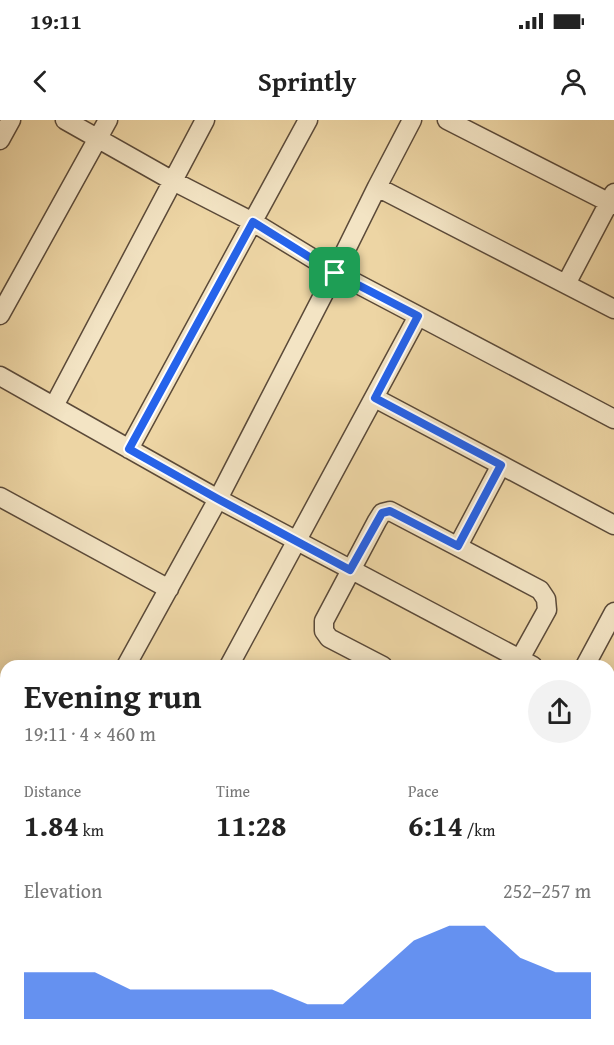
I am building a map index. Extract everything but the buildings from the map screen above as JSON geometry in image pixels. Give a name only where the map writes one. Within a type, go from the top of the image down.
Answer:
[{"type":"street","points":[[0,140],[11,120]]},
{"type":"street","points":[[65,120],[253,222],[335,273],[614,419]]},
{"type":"street","points":[[0,315],[108,120]]},
{"type":"street","points":[[54,406],[206,120]]},
{"type":"street","points":[[129,449],[308,120]]},
{"type":"street","points":[[129,660],[218,499],[412,120]]},
{"type":"street","points":[[447,120],[612,200],[566,284]]},
{"type":"street","points":[[376,187],[614,309]]},
{"type":"street","points":[[232,660],[418,316]]},
{"type":"street","points":[[0,376],[296,542],[516,660]]},
{"type":"street","points":[[375,398],[614,525]]},
{"type":"street","points":[[458,546],[501,465]]},
{"type":"street","points":[[0,497],[168,589]]},
{"type":"street","points":[[371,660],[329,639],[324,631],[324,621],[382,513],[390,511],[540,590],[546,599],[547,610],[525,660]]},
{"type":"street","points":[[588,660],[614,612]]},
{"type":"route","points":[[253,222],[335,273],[418,316],[375,398],[501,465],[458,546],[390,511],[382,513],[350,570],[129,449],[253,222]]}]
